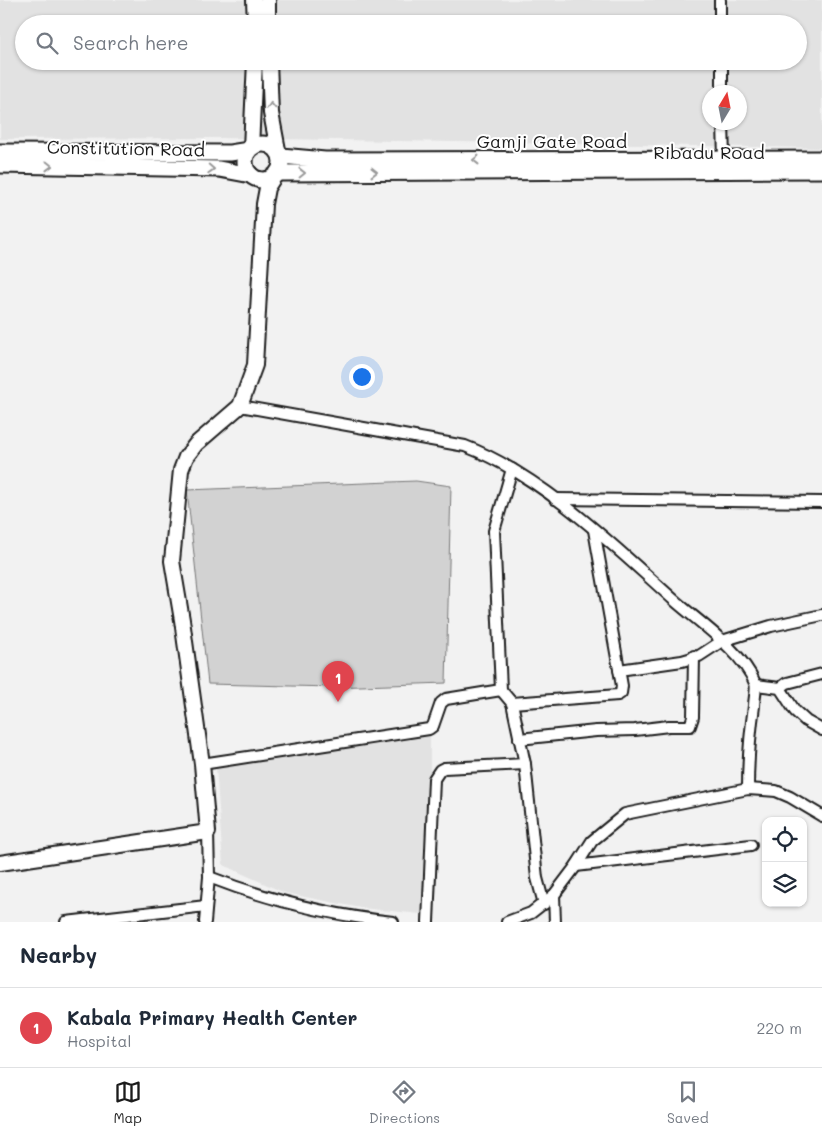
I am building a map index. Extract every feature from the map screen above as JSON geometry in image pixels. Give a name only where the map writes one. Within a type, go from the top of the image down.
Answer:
[{"type":"main road","points":[[258,144],[272,145],[280,153],[282,162],[276,175],[268,180],[253,177],[247,171],[245,160],[250,149],[258,144]]},
{"type":"main road","name":"Constitution Road","points":[[0,152],[230,153],[250,149]]},
{"type":"main road","name":"Gamji Gate Road","points":[[280,153],[345,160],[724,159],[821,165]]},
{"type":"main road","name":"Constitution Road","points":[[0,165],[211,168],[231,170],[253,177]]},
{"type":"main road","name":"Ribadu Road","points":[[276,175],[326,172],[821,165]]},
{"type":"street","points":[[254,0],[254,15]]},
{"type":"street","points":[[268,0],[268,15]]},
{"type":"street","points":[[720,0],[720,15]]},
{"type":"street","points":[[250,149],[254,70]]},
{"type":"street","points":[[269,70],[271,113],[280,153]]},
{"type":"street","points":[[722,70],[722,85]]},
{"type":"street","points":[[723,130],[724,159]]},
{"type":"street","points":[[205,922],[209,877],[208,832],[202,764],[172,561],[181,470],[186,457],[196,444],[240,406],[255,365],[264,204],[267,188],[276,175]]},
{"type":"street","points":[[253,177],[264,204]]},
{"type":"street","points":[[240,406],[465,446],[486,454],[512,469],[555,499],[627,557],[722,641],[746,665],[756,685],[749,743],[748,789]]},
{"type":"street","points":[[512,469],[494,531],[501,690],[512,704],[525,764],[537,878],[544,904]]},
{"type":"street","points":[[555,499],[822,502]]},
{"type":"street","points":[[512,704],[618,695],[621,693],[622,686],[594,530]]},
{"type":"street","points":[[619,670],[682,661],[699,656],[722,641],[771,626],[822,615]]},
{"type":"street","points":[[519,739],[596,731],[690,726],[693,717],[694,656]]},
{"type":"street","points":[[756,685],[780,688],[793,681],[822,674]]},
{"type":"street","points":[[780,688],[795,711],[806,721],[822,730]]},
{"type":"street","points":[[202,764],[429,729],[433,726],[441,703],[446,699],[501,690]]},
{"type":"street","points":[[428,922],[434,779],[440,770],[444,768],[525,764]]},
{"type":"street","points":[[507,922],[531,913],[554,895],[592,841],[625,814],[748,789],[776,791],[822,816]]},
{"type":"street","points":[[0,863],[208,832]]},
{"type":"street","points":[[576,866],[751,844]]},
{"type":"street","points":[[209,877],[288,903],[365,920],[393,922]]},
{"type":"street","points":[[554,895],[555,922]]},
{"type":"street","points":[[66,922],[206,906]]},
{"type":"shaded area","points":[[0,0],[822,0],[822,148],[219,138],[0,139]]},
{"type":"shaded area","points":[[416,481],[451,486],[446,683],[332,687],[208,684],[187,490]]},
{"type":"shaded area","points":[[430,734],[430,806],[421,914],[361,908],[285,893],[223,865],[216,767]]},
{"type":"place","name":"Kabala Primary Health Center","points":[[338,702]]}]
